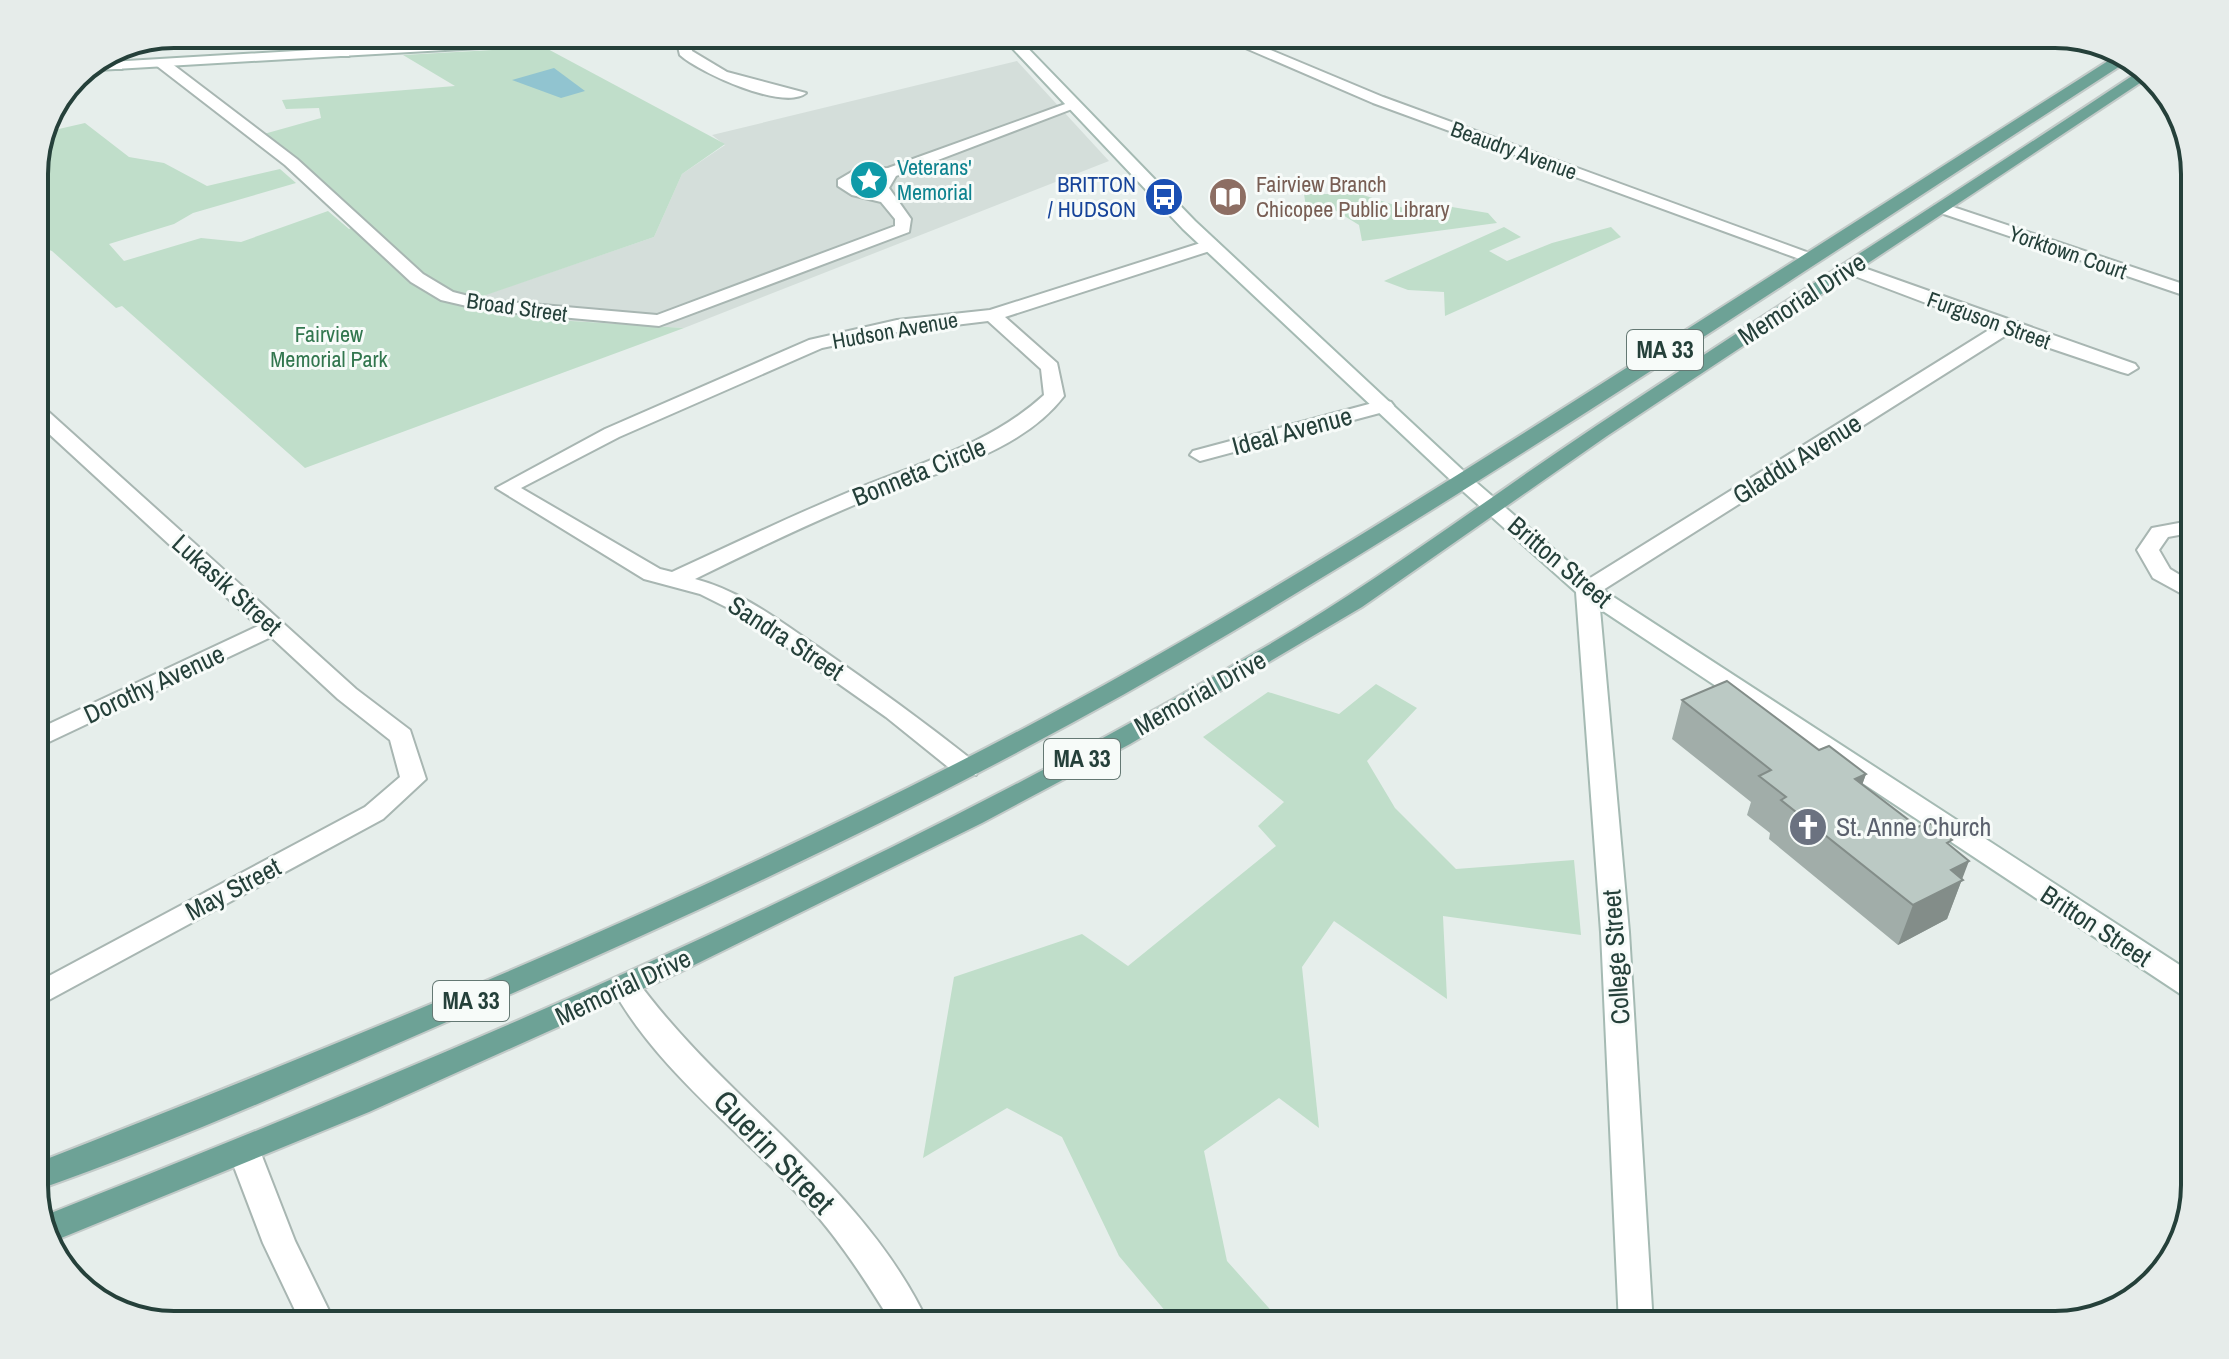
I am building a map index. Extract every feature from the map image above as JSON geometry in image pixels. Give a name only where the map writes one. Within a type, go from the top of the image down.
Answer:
[{"type":"main road","name":"Memorial Drive","points":[[48,1172],[470,1001],[730,885],[967,769],[1210,635],[1463,481],[2114,63]]},
{"type":"main road","name":"Memorial Drive","points":[[55,1226],[425,1077],[625,986],[918,844],[1165,714],[1341,611],[1493,506],[2137,79]]},
{"type":"street","points":[[344,48],[344,53]]},
{"type":"street","points":[[109,67],[406,48]]},
{"type":"street","points":[[684,48],[696,61],[757,89],[799,93]]},
{"type":"street","name":"Britton Street","points":[[1019,48],[1210,245],[1463,481],[1587,590],[2181,980]]},
{"type":"street","name":"Beaudry Avenue","points":[[1254,48],[1378,100],[1811,257]]},
{"type":"street","name":"Broad Street","points":[[162,63],[291,162],[417,278],[447,296],[484,305],[659,321],[903,228],[903,219],[887,198]]},
{"type":"street","points":[[887,198],[847,188],[844,181],[862,174],[890,173],[1073,106]]},
{"type":"street","points":[[887,198],[881,188],[890,173]]},
{"type":"street","name":"Yorktown Court","points":[[1941,208],[2181,289]]},
{"type":"street","name":"Hudson Avenue","points":[[506,488],[612,433],[816,344],[897,326],[992,315],[1210,245]]},
{"type":"street","name":"Furguson Street","points":[[1850,268],[2006,327],[2128,368]]},
{"type":"street","name":"Bonneta Circle","points":[[676,579],[834,506],[1006,437],[1035,417],[1054,396],[1050,367],[992,315]]},
{"type":"street","name":"Gladdu Avenue","points":[[1587,590],[2006,327]]},
{"type":"street","name":"Ideal Avenue","points":[[1200,455],[1384,406]]},
{"type":"street","name":"Lukasik Street","points":[[48,422],[347,694],[401,736],[409,765]]},
{"type":"street","name":"Sandra Street","points":[[506,488],[652,574],[708,589],[746,608],[895,711],[967,769]]},
{"type":"street","points":[[2181,528],[2161,532],[2149,542],[2148,550],[2161,573],[2181,585]]},
{"type":"street","name":"College Street","points":[[1587,590],[1615,932],[1635,1311]]},
{"type":"street","name":"Dorothy Avenue","points":[[48,734],[274,627]]},
{"type":"street","name":"May Street","points":[[48,989],[374,813],[413,779],[409,765]]},
{"type":"street","name":"Guerin Street","points":[[625,986],[641,1011],[699,1076],[829,1206],[867,1254],[903,1311]]},
{"type":"street","points":[[244,1151],[279,1243],[312,1311]]},
{"type":"shaded area","points":[[1017,61],[1109,161],[684,328],[555,320],[458,304],[654,237],[682,174],[725,145],[712,135]]},
{"type":"green space","name":"Fairview Memorial Park","points":[[546,48],[725,144],[682,174],[654,237],[460,304],[555,320],[684,328],[305,468],[122,306],[116,308],[48,250],[48,166],[52,142],[57,129],[85,123],[129,157],[164,163],[207,186],[280,169],[296,183],[193,213],[174,224],[109,244],[124,261],[201,238],[241,242],[328,211],[349,229],[355,226],[253,137],[321,118],[319,108],[286,109],[282,100],[455,86],[403,55]]},
{"type":"green space","points":[[1304,194],[1360,194],[1407,209],[1440,205],[1488,213],[1497,223],[1362,241],[1359,225],[1333,209],[1308,220]]},
{"type":"green space","points":[[1504,227],[1521,237],[1489,251],[1507,261],[1552,243],[1611,227],[1621,237],[1445,316],[1444,292],[1408,290],[1384,281]]},
{"type":"green space","points":[[1376,684],[1417,708],[1367,761],[1395,808],[1456,869],[1574,860],[1581,935],[1443,916],[1447,999],[1334,921],[1302,967],[1319,1128],[1279,1098],[1204,1151],[1227,1261],[1272,1311],[1165,1311],[1119,1256],[1062,1137],[1007,1108],[923,1158],[954,977],[1082,934],[1128,966],[1276,846],[1258,826],[1284,802],[1203,737],[1268,692],[1339,714]]},
{"type":"water","points":[[554,68],[585,91],[561,98],[512,80]]},
{"type":"building","points":[[1727,681],[1819,750],[1829,746],[1866,774],[1855,779],[1918,827],[1928,822],[1952,840],[1947,843],[1969,861],[1951,870],[1963,880],[1913,905],[1781,800],[1786,797],[1759,776],[1771,770],[1682,700]]},
{"type":"place","name":"Veterans' Memorial","points":[[869,180]]},
{"type":"place","name":"BRITTON / HUDSON","points":[[1164,197]]},
{"type":"place","name":"Fairview Branch Chicopee Public Library","points":[[1228,197]]},
{"type":"place","name":"St. Anne Church","points":[[1808,827]]}]
